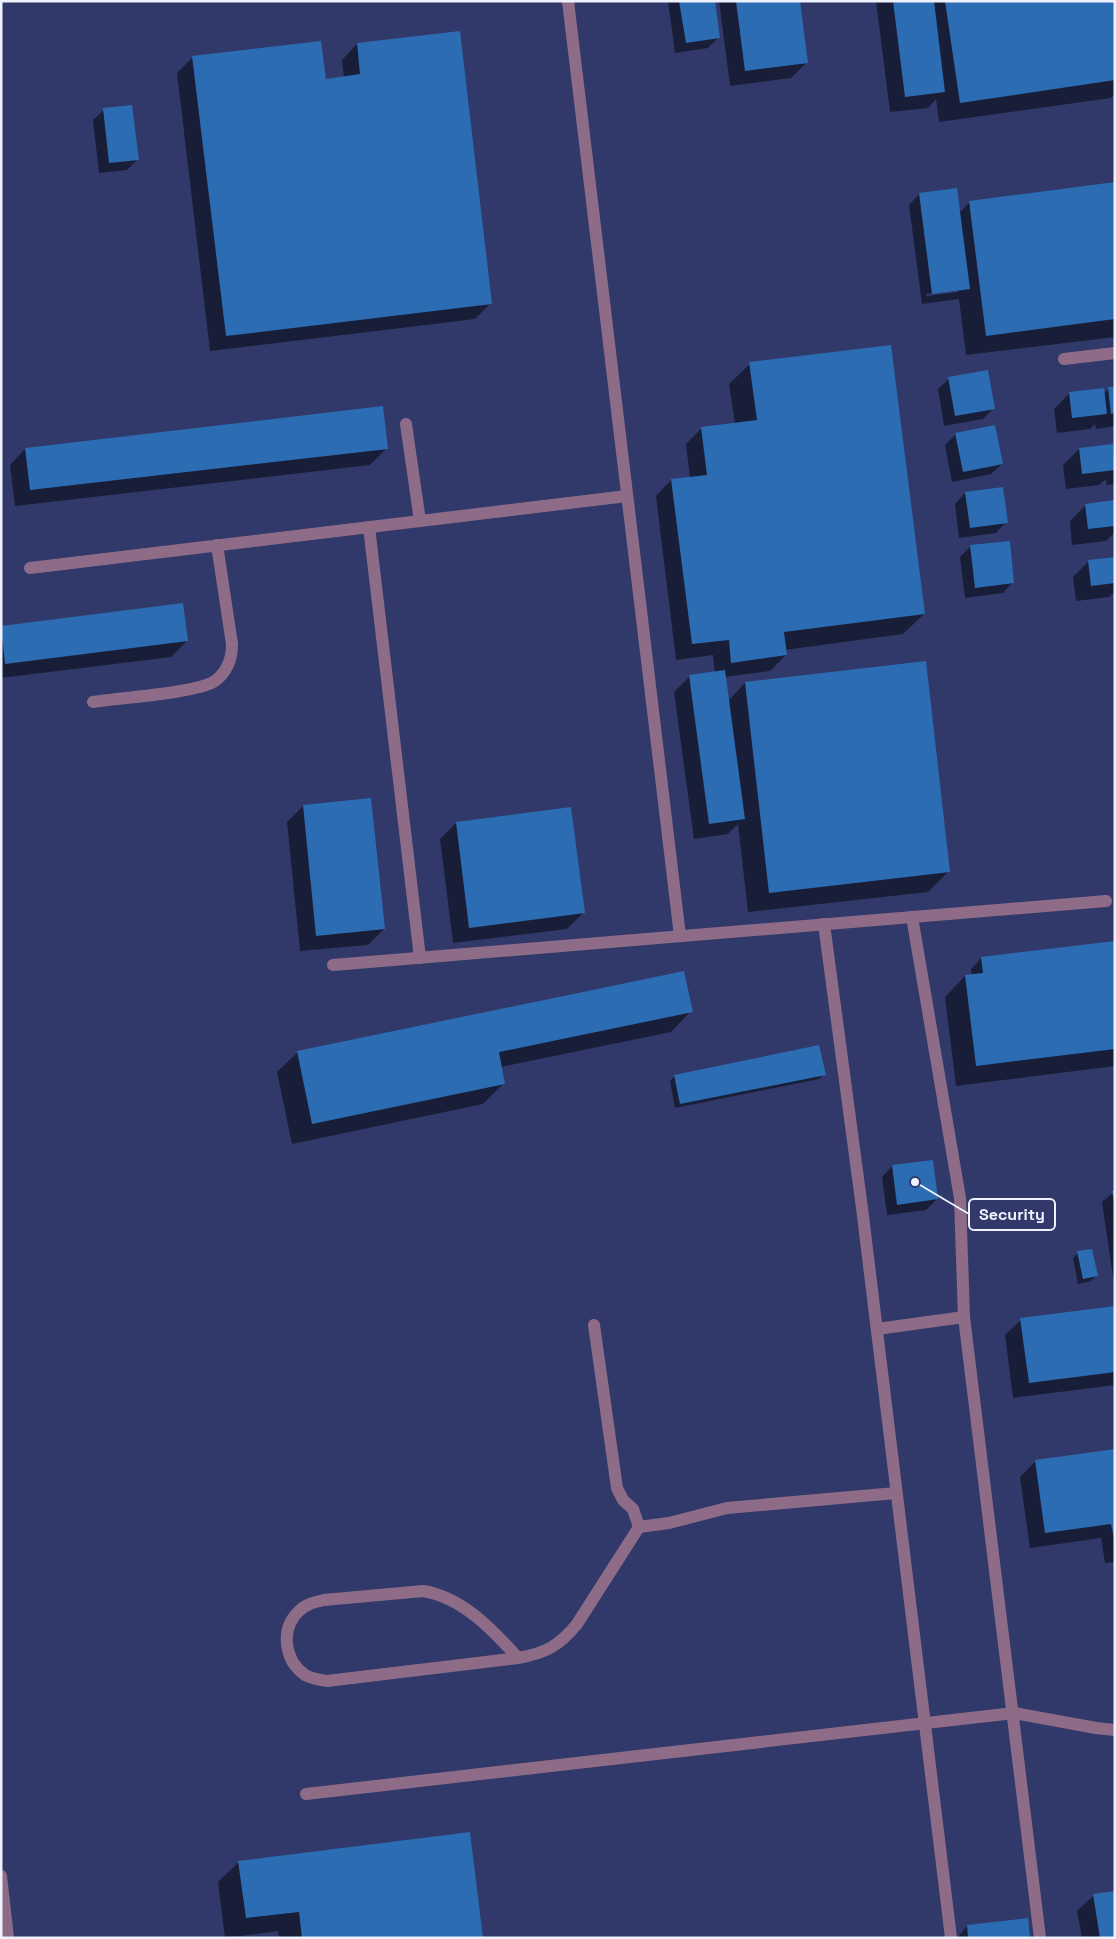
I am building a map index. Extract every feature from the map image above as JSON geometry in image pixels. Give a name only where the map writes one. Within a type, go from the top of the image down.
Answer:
[{"type":"street","points":[[568,1],[680,936]]},
{"type":"street","points":[[1064,359],[1115,353]]},
{"type":"street","points":[[406,424],[420,520]]},
{"type":"street","points":[[30,568],[628,496]]},
{"type":"street","points":[[369,527],[420,958]]},
{"type":"street","points":[[93,702],[194,689],[210,684],[222,674],[232,655],[232,644],[217,545]]},
{"type":"street","points":[[333,965],[1106,901]]},
{"type":"street","points":[[912,917],[960,1198],[964,1317],[1014,1713],[1040,1938]]},
{"type":"street","points":[[824,924],[877,1329],[950,1938]]},
{"type":"street","points":[[877,1329],[964,1317]]},
{"type":"street","points":[[594,1326],[617,1488],[623,1500],[632,1509],[640,1526]]},
{"type":"street","points":[[640,1526],[669,1523],[726,1508],[896,1493]]},
{"type":"street","points":[[518,1658],[493,1633],[457,1602],[435,1593],[423,1591],[324,1600],[311,1603],[299,1611],[291,1622],[287,1634],[287,1648],[297,1668],[306,1675],[327,1681],[518,1658],[535,1655],[552,1648],[566,1637],[577,1624],[640,1526]]},
{"type":"street","points":[[306,1794],[1014,1713],[1115,1730]]},
{"type":"street","points":[[1,1876],[8,1938]]},
{"type":"building","points":[[679,1],[715,1],[720,38],[686,43]]},
{"type":"building","points":[[736,1],[800,1],[808,63],[745,71]]},
{"type":"building","points":[[893,1],[934,1],[945,92],[905,97]]},
{"type":"building","points":[[945,1],[1115,1],[1115,80],[960,103]]},
{"type":"building","points":[[460,31],[492,304],[226,336],[192,56],[321,41],[326,79],[360,74],[357,43]]},
{"type":"building","points":[[132,105],[139,160],[109,163],[103,108]]},
{"type":"building","points":[[1115,182],[1115,319],[986,336],[969,201]]},
{"type":"building","points":[[957,188],[970,289],[932,294],[919,193]]},
{"type":"building","points":[[891,345],[925,614],[784,632],[787,655],[731,663],[729,640],[692,644],[671,479],[707,475],[701,427],[757,420],[749,362]]},
{"type":"building","points":[[988,370],[995,409],[955,416],[948,377]]},
{"type":"building","points":[[1108,387],[1115,387],[1115,413],[1111,414]]},
{"type":"building","points":[[1104,388],[1107,414],[1072,418],[1069,392]]},
{"type":"building","points":[[383,406],[388,449],[30,490],[25,448]]},
{"type":"building","points":[[995,425],[1003,464],[963,472],[955,433]]},
{"type":"building","points":[[1113,444],[1115,470],[1082,474],[1079,448]]},
{"type":"building","points":[[1003,487],[1008,523],[970,528],[965,492]]},
{"type":"building","points":[[1115,500],[1115,526],[1088,529],[1085,504]]},
{"type":"building","points":[[1010,541],[1014,583],[975,588],[970,545]]},
{"type":"building","points":[[1115,557],[1115,583],[1091,586],[1088,560]]},
{"type":"building","points":[[183,603],[188,641],[5,664],[1,626]]},
{"type":"building","points":[[926,661],[950,872],[769,893],[745,682]]},
{"type":"building","points":[[725,670],[745,819],[709,824],[689,675]]},
{"type":"building","points":[[371,798],[385,929],[316,936],[303,805]]},
{"type":"building","points":[[571,807],[585,913],[469,928],[456,822]]},
{"type":"building","points":[[1115,941],[1115,1049],[976,1066],[965,975],[983,973],[981,957]]},
{"type":"building","points":[[684,971],[693,1012],[499,1052],[505,1084],[312,1124],[297,1051]]},
{"type":"building","points":[[819,1045],[826,1075],[680,1104],[674,1075]]},
{"type":"building","points":[[933,1160],[938,1199],[897,1205],[892,1165]]},
{"type":"building","points":[[1115,1190],[1115,1202],[1114,1202],[1112,1191]]},
{"type":"building","points":[[1092,1249],[1098,1276],[1083,1279],[1077,1251]]},
{"type":"building","points":[[1115,1306],[1115,1372],[1029,1383],[1020,1318]]},
{"type":"building","points":[[1115,1449],[1115,1543],[1111,1524],[1045,1533],[1035,1460]]},
{"type":"building","points":[[470,1832],[483,1938],[302,1938],[299,1912],[246,1918],[238,1861]]},
{"type":"building","points":[[1115,1891],[1115,1938],[1100,1938],[1093,1894]]},
{"type":"building","points":[[1028,1918],[1030,1938],[968,1938],[967,1925]]},
{"type":"place","name":"Security","points":[[915,1182]]}]
